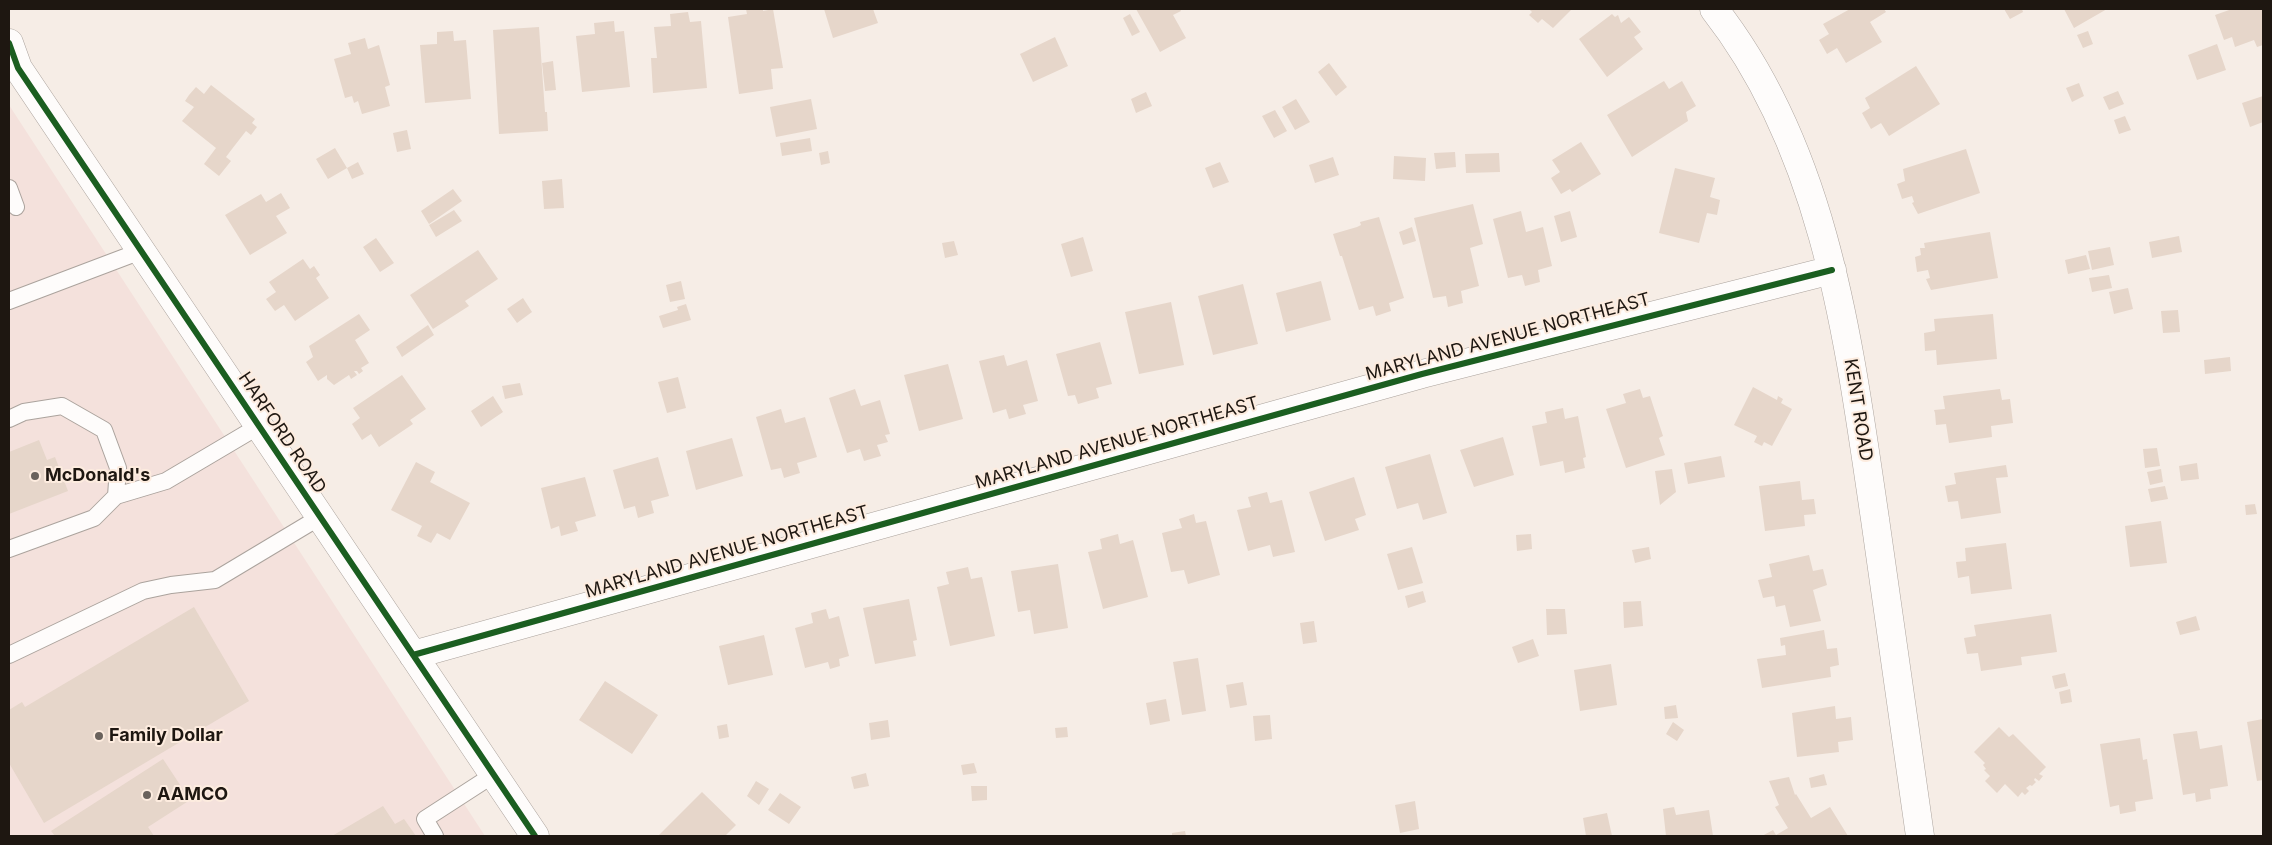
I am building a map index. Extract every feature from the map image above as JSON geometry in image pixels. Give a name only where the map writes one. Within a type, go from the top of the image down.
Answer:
[{"type":"street","name":"KENT ROAD","points":[[1714,9],[1768,92],[1805,179],[1832,270],[1855,385],[1920,836]]},
{"type":"street","name":"HARFORD ROAD","points":[[9,43],[14,71],[142,251],[534,836]]},
{"type":"street","name":"MARYLAND AVENUE NORTHEAST","points":[[413,655],[1422,374],[1832,270]]},
{"type":"lane","points":[[9,188],[16,207]]},
{"type":"lane","points":[[9,301],[142,251]]},
{"type":"lane","points":[[9,419],[24,412],[62,406],[104,430],[118,468],[116,496]]},
{"type":"lane","points":[[9,549],[94,518],[116,496],[166,481],[259,426]]},
{"type":"lane","points":[[9,654],[142,591],[171,585],[215,580],[320,517]]},
{"type":"lane","points":[[435,836],[425,819],[493,775]]},
{"type":"shaded area","points":[[9,105],[485,836],[9,836]]},
{"type":"building","points":[[746,9],[763,9],[763,11],[773,9],[783,68],[771,69],[773,89],[739,94],[728,17],[747,14]]},
{"type":"building","points":[[824,9],[873,9],[878,23],[833,38]]},
{"type":"building","points":[[1136,9],[1180,9],[1181,11],[1173,15],[1186,38],[1160,52]]},
{"type":"building","points":[[1529,9],[1572,9],[1553,28],[1542,19],[1538,23],[1529,15],[1532,12]]},
{"type":"building","points":[[1850,9],[1884,9],[1886,12],[1870,22],[1882,42],[1846,63],[1837,48],[1827,54],[1819,40],[1829,34],[1823,24]]},
{"type":"building","points":[[2004,9],[2022,9],[2023,12],[2010,19]]},
{"type":"building","points":[[2064,9],[2107,9],[2074,28]]},
{"type":"building","points":[[2232,9],[2263,9],[2263,45],[2257,47],[2254,40],[2235,47],[2232,37],[2224,40],[2215,15]]},
{"type":"building","points":[[688,12],[690,22],[701,21],[707,88],[653,93],[651,58],[657,58],[654,27],[671,26],[670,14]]},
{"type":"building","points":[[1130,14],[1140,32],[1132,36],[1123,18]]},
{"type":"building","points":[[1612,14],[1615,17],[1618,15],[1621,23],[1629,17],[1641,32],[1634,37],[1643,49],[1607,77],[1579,39]]},
{"type":"building","points":[[614,21],[615,32],[624,31],[630,87],[582,92],[576,36],[595,34],[594,23]]},
{"type":"building","points":[[539,27],[548,131],[499,134],[493,30]]},
{"type":"building","points":[[453,31],[454,41],[466,40],[471,99],[425,103],[420,45],[437,44],[437,32]]},
{"type":"building","points":[[2088,31],[2093,44],[2083,48],[2077,35]]},
{"type":"building","points":[[1055,37],[1068,66],[1033,82],[1020,54]]},
{"type":"building","points":[[365,38],[368,49],[379,45],[390,85],[385,87],[390,106],[362,114],[358,101],[354,103],[352,96],[345,98],[334,59],[351,54],[348,43]]},
{"type":"building","points":[[2217,44],[2226,70],[2197,80],[2188,55]]},
{"type":"building","points":[[553,61],[556,90],[545,91],[542,63]]},
{"type":"building","points":[[1329,63],[1347,87],[1336,96],[1318,72]]},
{"type":"building","points":[[1916,66],[1940,104],[1889,136],[1881,123],[1871,129],[1862,113],[1870,108],[1865,98]]},
{"type":"building","points":[[1664,81],[1669,89],[1682,81],[1696,106],[1686,112],[1688,121],[1632,157],[1607,115]]},
{"type":"building","points":[[2079,83],[2084,96],[2072,102],[2066,88]]},
{"type":"building","points":[[211,85],[255,119],[252,123],[257,127],[251,135],[246,131],[232,149],[226,157],[231,161],[219,176],[204,164],[216,148],[182,121],[194,107],[185,101],[189,95],[196,87],[204,94]]},
{"type":"building","points":[[2118,91],[2124,104],[2109,110],[2103,97]]},
{"type":"building","points":[[1146,92],[1152,106],[1136,113],[1131,99]]},
{"type":"building","points":[[2263,96],[2263,122],[2250,127],[2242,103]]},
{"type":"building","points":[[811,99],[817,129],[776,137],[770,107]]},
{"type":"building","points":[[1296,99],[1310,122],[1295,130],[1282,107]]},
{"type":"building","points":[[1275,110],[1287,131],[1274,138],[1262,116]]},
{"type":"building","points":[[2125,116],[2131,130],[2119,134],[2114,120]]},
{"type":"building","points":[[407,130],[411,149],[397,152],[393,133]]},
{"type":"building","points":[[810,138],[812,151],[782,156],[780,143]]},
{"type":"building","points":[[1581,142],[1601,174],[1572,192],[1570,189],[1561,194],[1551,178],[1560,172],[1552,160]]},
{"type":"building","points":[[335,148],[347,168],[328,179],[316,159]]},
{"type":"building","points":[[1966,149],[1980,193],[1918,214],[1912,203],[1914,202],[1912,196],[1902,199],[1897,184],[1905,181],[1903,169]]},
{"type":"building","points":[[828,151],[830,163],[821,165],[819,153]]},
{"type":"building","points":[[1455,152],[1456,167],[1436,169],[1434,153]]},
{"type":"building","points":[[1499,153],[1500,172],[1466,173],[1465,154]]},
{"type":"building","points":[[1394,156],[1426,158],[1425,181],[1393,179]]},
{"type":"building","points":[[1333,157],[1339,175],[1315,183],[1309,165]]},
{"type":"building","points":[[358,162],[364,174],[352,179],[347,168]]},
{"type":"building","points":[[1220,162],[1229,182],[1213,188],[1205,168]]},
{"type":"building","points":[[1675,168],[1715,178],[1710,197],[1720,200],[1717,215],[1707,213],[1699,243],[1659,233]]},
{"type":"building","points":[[562,179],[564,208],[544,209],[542,181]]},
{"type":"building","points":[[453,189],[462,201],[429,224],[421,211]]},
{"type":"building","points":[[281,193],[290,208],[276,216],[287,233],[250,255],[225,215],[261,194],[266,202]]},
{"type":"building","points":[[1473,204],[1483,244],[1470,248],[1479,286],[1461,291],[1463,303],[1448,307],[1446,296],[1433,298],[1414,218]]},
{"type":"building","points":[[454,210],[462,221],[436,237],[429,225]]},
{"type":"building","points":[[1521,211],[1526,232],[1543,227],[1552,266],[1538,270],[1540,282],[1525,286],[1522,275],[1508,278],[1493,219]]},
{"type":"building","points":[[1570,211],[1577,237],[1561,242],[1554,216]]},
{"type":"building","points":[[1379,217],[1404,298],[1389,303],[1391,311],[1376,316],[1373,306],[1359,310],[1333,234],[1357,227],[1361,225],[1360,222]]},
{"type":"building","points":[[1412,227],[1416,241],[1403,245],[1399,232]]},
{"type":"building","points":[[1990,232],[1998,278],[1931,290],[1926,279],[1930,278],[1928,270],[1917,272],[1915,257],[1921,255],[1920,248],[1925,248],[1924,243]]},
{"type":"building","points":[[2179,236],[2182,252],[2152,258],[2149,242]]},
{"type":"building","points":[[1083,237],[1093,271],[1071,277],[1061,244]]},
{"type":"building","points":[[376,238],[394,263],[380,272],[363,247]]},
{"type":"building","points":[[954,241],[958,255],[945,258],[942,243]]},
{"type":"building","points":[[2110,247],[2114,265],[2092,270],[2088,251]]},
{"type":"building","points":[[478,250],[498,279],[465,301],[469,306],[433,329],[410,295]]},
{"type":"building","points":[[2086,255],[2090,269],[2068,274],[2065,260]]},
{"type":"building","points":[[303,259],[310,269],[314,266],[320,275],[316,278],[329,298],[295,321],[284,305],[275,311],[266,299],[276,292],[269,282]]},
{"type":"building","points":[[2109,275],[2112,288],[2092,292],[2089,278]]},
{"type":"building","points":[[681,281],[685,299],[670,302],[666,285]]},
{"type":"building","points":[[1321,281],[1331,320],[1286,332],[1276,293]]},
{"type":"building","points":[[1243,284],[1258,344],[1213,355],[1198,296]]},
{"type":"building","points":[[2128,288],[2133,309],[2114,314],[2109,292]]},
{"type":"building","points":[[523,298],[532,312],[517,323],[507,309]]},
{"type":"building","points":[[1171,302],[1184,365],[1139,374],[1125,312]]},
{"type":"building","points":[[686,304],[691,320],[663,328],[659,316],[678,310],[677,307]]},
{"type":"building","points":[[2178,310],[2180,332],[2163,333],[2161,311]]},
{"type":"building","points":[[359,314],[370,330],[355,340],[369,363],[361,368],[363,371],[359,374],[357,371],[354,371],[357,375],[351,379],[349,375],[334,385],[327,379],[327,375],[318,381],[306,362],[313,357],[309,346]]},
{"type":"building","points":[[1993,314],[1997,359],[1937,365],[1936,350],[1925,351],[1924,333],[1935,331],[1934,319]]},
{"type":"building","points":[[428,325],[434,335],[402,357],[396,347]]},
{"type":"building","points":[[1100,342],[1112,384],[1096,388],[1099,398],[1078,404],[1075,395],[1068,396],[1056,354]]},
{"type":"building","points":[[1004,355],[1007,366],[1027,360],[1038,401],[1023,405],[1026,414],[1009,419],[1006,409],[993,413],[979,361]]},
{"type":"building","points":[[2230,357],[2231,371],[2205,374],[2204,360]]},
{"type":"building","points":[[948,364],[963,419],[919,431],[904,375]]},
{"type":"building","points":[[402,375],[426,409],[410,420],[413,424],[379,447],[371,434],[362,440],[352,424],[360,418],[353,408]]},
{"type":"building","points":[[678,377],[686,408],[667,413],[658,382]]},
{"type":"building","points":[[520,383],[523,395],[505,399],[502,386]]},
{"type":"building","points":[[1753,387],[1777,400],[1778,396],[1783,399],[1781,403],[1792,409],[1772,446],[1764,442],[1762,446],[1754,442],[1757,436],[1734,425]]},
{"type":"building","points":[[855,389],[861,406],[880,400],[890,434],[885,435],[888,442],[877,445],[881,456],[864,461],[860,449],[847,453],[829,398]]},
{"type":"building","points":[[1640,389],[1643,398],[1650,396],[1663,436],[1659,438],[1665,455],[1626,468],[1606,409],[1626,403],[1623,394]]},
{"type":"building","points":[[2000,389],[2002,400],[2010,399],[2013,423],[1991,426],[1992,437],[1949,443],[1946,424],[1936,425],[1934,410],[1945,409],[1943,396]]},
{"type":"building","points":[[493,396],[503,412],[481,427],[471,411]]},
{"type":"building","points":[[1563,408],[1565,419],[1578,416],[1586,457],[1583,458],[1585,468],[1565,473],[1563,461],[1540,466],[1532,426],[1547,423],[1545,412]]},
{"type":"building","points":[[781,409],[785,423],[805,417],[817,457],[797,463],[800,473],[784,478],[781,468],[771,470],[756,417]]},
{"type":"building","points":[[1503,437],[1514,475],[1474,487],[1460,450]]},
{"type":"building","points":[[732,438],[743,476],[696,490],[686,451]]},
{"type":"building","name":"McDonald's","points":[[39,440],[47,460],[55,457],[68,491],[9,514],[9,452]]},
{"type":"building","points":[[2157,448],[2160,466],[2145,468],[2143,449]]},
{"type":"building","points":[[1430,454],[1447,513],[1423,520],[1418,503],[1397,509],[1385,467]]},
{"type":"building","points":[[1721,456],[1725,477],[1688,484],[1684,463]]},
{"type":"building","points":[[658,457],[669,496],[651,501],[654,513],[638,518],[635,506],[624,509],[613,470]]},
{"type":"building","points":[[416,462],[435,472],[430,482],[470,503],[450,540],[437,533],[431,543],[417,536],[422,526],[391,510]]},
{"type":"building","points":[[2197,463],[2199,479],[2181,481],[2179,466]]},
{"type":"building","points":[[2006,465],[2008,477],[1996,478],[2001,513],[1961,519],[1958,501],[1948,502],[1945,486],[1956,484],[1954,473]]},
{"type":"building","points":[[1672,469],[1676,492],[1660,505],[1655,471]]},
{"type":"building","points":[[2161,469],[2163,482],[2150,485],[2147,472]]},
{"type":"building","points":[[585,477],[596,516],[575,522],[578,531],[561,536],[559,526],[551,529],[541,488]]},
{"type":"building","points":[[1354,477],[1366,515],[1355,519],[1359,530],[1325,541],[1309,492]]},
{"type":"building","points":[[1800,481],[1802,500],[1814,499],[1816,514],[1804,515],[1805,526],[1765,531],[1759,486]]},
{"type":"building","points":[[2165,486],[2168,499],[2151,502],[2148,489]]},
{"type":"building","points":[[1267,492],[1270,503],[1282,500],[1295,552],[1273,557],[1270,545],[1248,551],[1237,510],[1251,507],[1248,497]]},
{"type":"building","points":[[2255,504],[2257,514],[2246,515],[2245,505]]},
{"type":"building","points":[[1194,514],[1196,523],[1206,521],[1220,575],[1188,584],[1184,570],[1171,572],[1162,533],[1182,528],[1179,519]]},
{"type":"building","points":[[2161,521],[2167,563],[2130,567],[2125,526]]},
{"type":"building","points":[[1118,534],[1120,544],[1133,540],[1148,597],[1103,609],[1088,552],[1102,549],[1100,539]]},
{"type":"building","points":[[1531,534],[1532,549],[1517,551],[1516,535]]},
{"type":"building","points":[[2006,543],[2012,589],[1971,594],[1969,576],[1958,578],[1956,562],[1966,561],[1965,548]]},
{"type":"building","points":[[1412,547],[1423,583],[1398,590],[1387,554]]},
{"type":"building","points":[[1649,547],[1651,559],[1635,563],[1632,550]]},
{"type":"building","points":[[1809,555],[1813,571],[1823,569],[1827,585],[1813,590],[1821,621],[1790,627],[1785,605],[1776,607],[1774,596],[1763,598],[1758,580],[1772,577],[1769,564]]},
{"type":"building","points":[[1058,564],[1068,628],[1034,634],[1030,610],[1018,612],[1011,571]]},
{"type":"building","points":[[968,567],[971,579],[982,577],[995,636],[950,646],[937,587],[949,584],[946,572]]},
{"type":"building","points":[[1423,591],[1426,602],[1408,608],[1405,596]]},
{"type":"building","points":[[909,599],[917,640],[913,641],[916,656],[875,664],[863,608]]},
{"type":"building","points":[[1641,601],[1643,626],[1624,628],[1623,602]]},
{"type":"building","name":"Family Dollar","points":[[194,607],[249,701],[44,823],[9,763],[9,710],[22,702],[25,707]]},
{"type":"building","points":[[826,609],[829,619],[839,616],[849,656],[839,659],[840,666],[830,669],[828,662],[805,668],[795,628],[813,623],[811,613]]},
{"type":"building","points":[[1546,609],[1565,609],[1567,634],[1547,635]]},
{"type":"building","points":[[2051,614],[2057,652],[2021,657],[2022,665],[1981,671],[1978,653],[1967,654],[1964,638],[1976,636],[1974,625]]},
{"type":"building","points":[[2196,616],[2200,630],[2180,635],[2176,622]]},
{"type":"building","points":[[1314,621],[1317,642],[1303,644],[1300,623]]},
{"type":"building","points":[[1824,630],[1827,649],[1837,648],[1839,665],[1830,667],[1831,677],[1762,688],[1757,659],[1786,655],[1785,645],[1781,646],[1780,638]]},
{"type":"building","points":[[764,635],[773,675],[728,685],[719,646]]},
{"type":"building","points":[[1533,639],[1539,656],[1518,663],[1512,647]]},
{"type":"building","points":[[1198,658],[1206,711],[1182,715],[1173,662]]},
{"type":"building","points":[[1611,664],[1617,705],[1580,711],[1574,670]]},
{"type":"building","points":[[2065,673],[2068,686],[2055,689],[2052,676]]},
{"type":"building","points":[[605,681],[658,715],[632,754],[579,720]]},
{"type":"building","points":[[1243,682],[1247,705],[1230,708],[1226,685]]},
{"type":"building","points":[[2070,689],[2072,702],[2061,704],[2059,692]]},
{"type":"building","points":[[1166,699],[1170,721],[1150,725],[1146,703]]},
{"type":"building","points":[[1676,705],[1678,718],[1665,719],[1664,707]]},
{"type":"building","points":[[1835,706],[1836,719],[1851,717],[1853,740],[1838,742],[1839,752],[1797,757],[1792,713]]},
{"type":"building","points":[[1270,715],[1272,739],[1255,741],[1253,716]]},
{"type":"building","points":[[2263,719],[2263,780],[2257,781],[2247,722]]},
{"type":"building","points":[[888,720],[890,737],[871,740],[869,723]]},
{"type":"building","points":[[1673,722],[1684,730],[1677,741],[1666,734]]},
{"type":"building","points":[[727,724],[729,737],[719,739],[717,726]]},
{"type":"building","points":[[1067,727],[1068,737],[1056,738],[1055,728]]},
{"type":"building","points":[[1999,727],[2009,737],[2013,734],[2046,767],[2039,774],[2043,776],[2039,781],[2035,778],[2036,782],[2026,788],[2029,791],[2025,795],[2022,792],[2018,797],[2005,784],[1997,793],[1985,781],[1990,776],[1984,770],[1986,769],[1983,765],[1985,763],[1974,752]]},
{"type":"building","points":[[2197,731],[2200,749],[2222,745],[2228,786],[2210,789],[2211,799],[2196,802],[2195,793],[2183,795],[2173,734]]},
{"type":"building","points":[[2140,738],[2143,760],[2147,759],[2153,799],[2135,802],[2136,811],[2120,814],[2119,805],[2110,807],[2100,744]]},
{"type":"building","name":"AAMCO","points":[[163,759],[190,800],[148,827],[154,836],[55,836],[51,831]]},
{"type":"building","points":[[974,763],[977,773],[963,775],[961,765]]},
{"type":"building","points":[[866,773],[869,786],[854,789],[851,777]]},
{"type":"building","points":[[1824,774],[1827,785],[1811,788],[1809,778]]},
{"type":"building","points":[[1789,777],[1795,795],[1811,818],[1830,807],[1848,836],[1762,836],[1773,830],[1776,835],[1788,828],[1775,807],[1779,805],[1769,781]]},
{"type":"building","points":[[756,781],[769,789],[759,805],[747,796]]},
{"type":"building","points":[[971,786],[987,786],[987,800],[972,801]]},
{"type":"building","points":[[702,792],[736,825],[725,836],[659,835]]},
{"type":"building","points":[[780,793],[801,807],[789,824],[768,810]]},
{"type":"building","points":[[1415,801],[1419,829],[1400,833],[1395,805]]},
{"type":"building","points":[[383,806],[395,824],[404,819],[416,836],[332,836]]},
{"type":"building","points":[[1674,807],[1676,815],[1709,810],[1713,836],[1666,836],[1663,809]]},
{"type":"building","points":[[1607,813],[1612,836],[1586,836],[1583,818]]},
{"type":"building","points":[[1185,831],[1186,836],[1172,836],[1172,833]]},
{"type":"cycle path","points":[[9,43],[18,68],[535,836]]},
{"type":"cycle path","points":[[413,655],[1422,374],[1832,270]]},
{"type":"place","name":"McDonald's","points":[[35,476]]},
{"type":"place","name":"Family Dollar","points":[[99,736]]},
{"type":"place","name":"AAMCO","points":[[147,795]]}]
